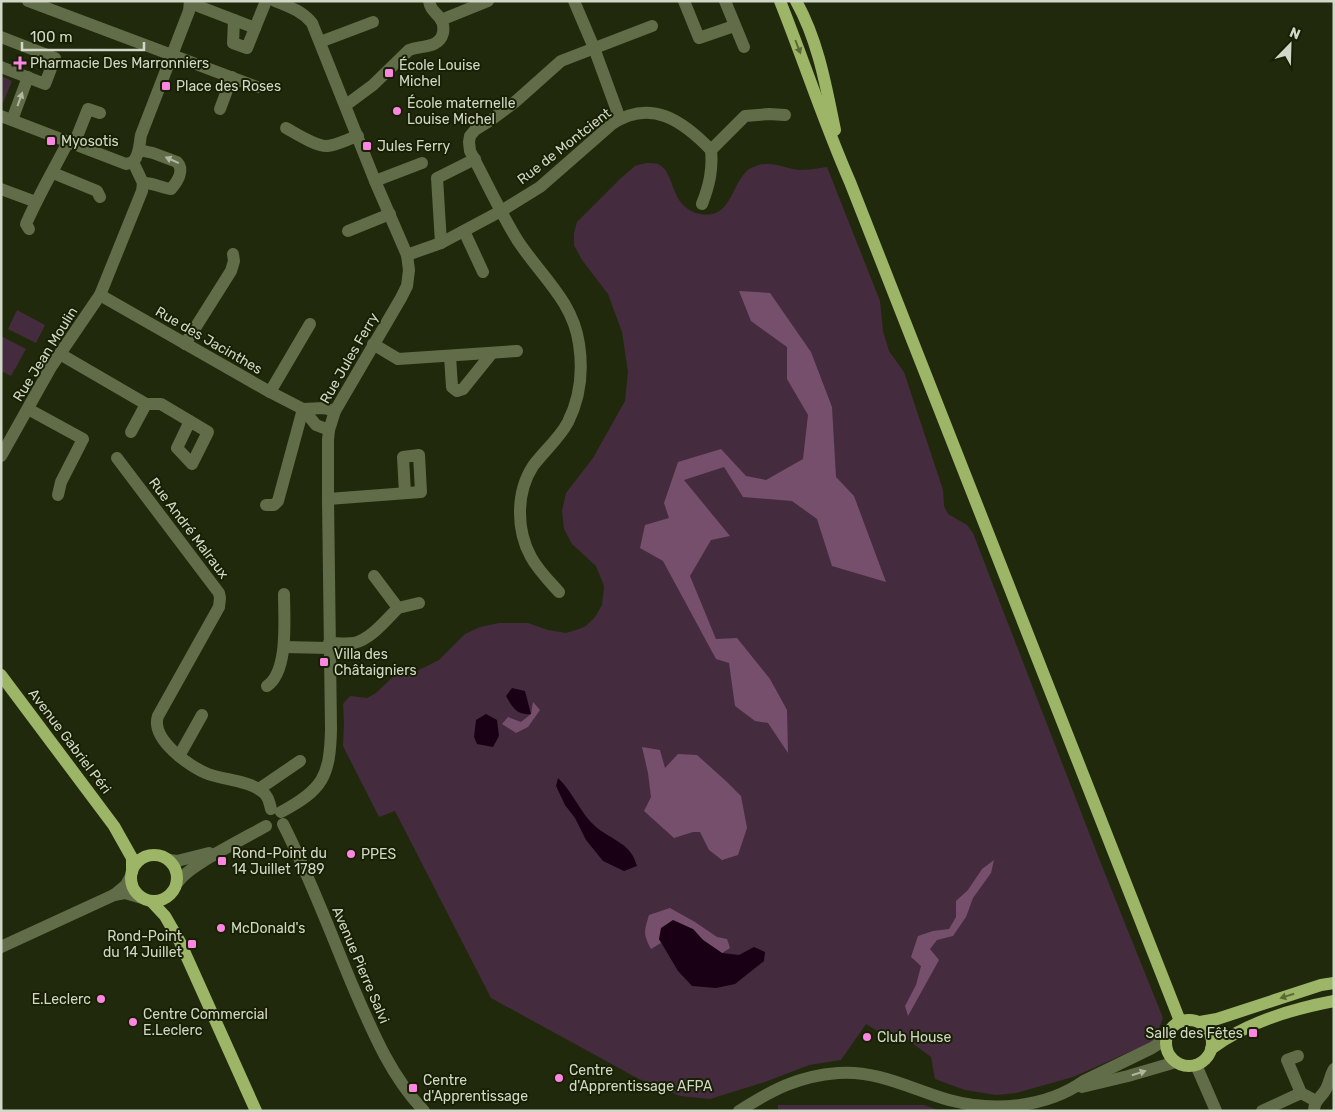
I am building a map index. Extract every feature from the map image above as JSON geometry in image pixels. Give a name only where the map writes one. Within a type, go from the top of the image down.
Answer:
[{"type":"main road","points":[[780,1],[800,50],[835,149],[850,182],[1180,1021]]},
{"type":"main road","points":[[796,1],[823,71],[835,131],[850,182]]},
{"type":"main road","name":"Avenue Gabriel Péri","points":[[1,675],[114,826],[132,858],[132,874]]},
{"type":"main road","name":"Avenue Gabriel Péri","points":[[114,826],[141,851],[151,855]]},
{"type":"main road","points":[[180,942],[169,907],[178,874],[176,868],[169,860],[159,855],[146,856],[135,865],[132,874],[132,886],[135,892],[161,910],[180,942],[256,1111]]},
{"type":"main road","points":[[147,899],[160,901],[166,898],[175,887]]},
{"type":"main road","points":[[1200,1022],[1217,1019],[1321,985],[1334,983]]},
{"type":"main road","points":[[1211,1049],[1225,1038],[1271,1018],[1305,1007],[1334,1001]]},
{"type":"main road","points":[[1187,1019],[1200,1022],[1206,1027],[1212,1041],[1208,1056],[1196,1065],[1188,1066],[1176,1062],[1169,1056],[1166,1047],[1168,1031],[1173,1025],[1187,1019]]},
{"type":"street","points":[[28,1],[257,87]]},
{"type":"street","points":[[234,20],[233,43],[247,48],[266,1]]},
{"type":"street","name":"Rue Jules Ferry","points":[[275,1],[305,15],[312,23],[407,255],[409,270],[407,286],[335,411],[329,430],[331,729],[329,762],[318,787],[307,797],[279,815]]},
{"type":"street","points":[[346,105],[373,85],[409,50],[416,47],[433,45],[442,36],[444,25],[432,10],[429,1]]},
{"type":"street","points":[[441,20],[488,1]]},
{"type":"street","points":[[574,1],[594,48],[620,119]]},
{"type":"street","points":[[684,1],[699,38],[734,26]]},
{"type":"street","points":[[725,1],[744,47]]},
{"type":"street","points":[[28,78],[7,118],[126,164],[133,162],[137,158],[140,150],[141,135],[189,11],[190,2],[255,28]]},
{"type":"street","points":[[320,42],[373,22]]},
{"type":"street","points":[[559,592],[531,557],[524,542],[520,509],[525,481],[533,467],[561,433],[575,405],[581,373],[579,343],[576,330],[565,304],[558,292],[518,241],[470,151],[468,142],[474,130],[515,102],[561,61],[652,26]]},
{"type":"street","points":[[1,37],[55,58],[45,84],[1,67]]},
{"type":"street","points":[[220,109],[232,77]]},
{"type":"street","points":[[340,89],[356,89],[373,85]]},
{"type":"street","points":[[29,229],[26,224],[36,202],[71,143],[88,109],[100,113]]},
{"type":"street","name":"Rue de Montcient","points":[[407,255],[441,244],[540,187],[620,119],[641,114],[666,116],[694,133],[711,150]]},
{"type":"street","points":[[702,204],[712,172],[711,150],[745,116],[785,114]]},
{"type":"street","points":[[286,128],[319,145],[326,146],[358,136]]},
{"type":"street","points":[[133,162],[143,183],[148,182],[171,189],[178,178],[181,168],[180,164],[153,152],[140,150]]},
{"type":"street","points":[[441,244],[437,178],[475,159]]},
{"type":"street","points":[[376,181],[422,163]]},
{"type":"street","points":[[53,173],[97,191],[100,197]]},
{"type":"street","name":"Rue Jean Moulin","points":[[1,456],[47,375],[100,295],[142,191],[143,183]]},
{"type":"street","points":[[1,189],[36,202]]},
{"type":"street","points":[[348,231],[390,214]]},
{"type":"street","points":[[464,231],[482,272]]},
{"type":"street","points":[[185,344],[231,270],[234,254]]},
{"type":"street","name":"Rue des Jacinthes","points":[[100,295],[303,409]]},
{"type":"street","points":[[270,392],[310,324]]},
{"type":"street","points":[[373,344],[398,359],[517,351]]},
{"type":"street","points":[[450,356],[452,387],[457,391],[463,389],[492,353]]},
{"type":"street","points":[[60,354],[146,404],[161,404],[190,421]]},
{"type":"street","points":[[131,432],[146,404]]},
{"type":"street","points":[[28,408],[82,439],[61,482],[58,495]]},
{"type":"street","points":[[303,409],[324,408],[335,411]]},
{"type":"street","points":[[303,409],[316,425],[329,430]]},
{"type":"street","points":[[266,505],[274,505],[278,501],[303,409]]},
{"type":"street","name":"Rue André Malraux","points":[[117,458],[219,593],[220,598],[219,607],[156,720],[159,733],[179,756],[198,770],[259,789]]},
{"type":"street","points":[[328,499],[406,493]]},
{"type":"street","points":[[374,576],[398,608]]},
{"type":"street","points":[[267,686],[277,674],[284,647],[284,594]]},
{"type":"street","points":[[284,647],[353,643],[362,640],[398,608],[419,602]]},
{"type":"street","points":[[179,756],[202,715]]},
{"type":"street","points":[[279,815],[268,796],[259,789],[300,761]]},
{"type":"street","points":[[175,887],[185,873],[223,849],[266,826],[264,816],[268,811],[279,815]]},
{"type":"street","name":"Avenue Pierre Salvi","points":[[279,815],[382,1051],[399,1079],[424,1111]]},
{"type":"street","points":[[169,860],[182,860],[223,849]]},
{"type":"street","points":[[114,895],[126,885],[132,874]]},
{"type":"street","points":[[1,947],[114,895],[124,893],[147,899]]},
{"type":"street","points":[[739,1111],[762,1096],[792,1082],[839,1073],[865,1074],[893,1080],[948,1100],[980,1106],[1004,1107],[1052,1097],[1075,1088],[1166,1039]]},
{"type":"street","points":[[1298,1056],[1287,1060],[1301,1093],[1315,1106],[1325,1091],[1334,1069]]},
{"type":"street","points":[[1075,1088],[1103,1083],[1176,1062]]},
{"type":"street","points":[[1196,1065],[1216,1111]]},
{"type":"street","points":[[1262,1111],[1301,1093]]},
{"type":"shaded area","points":[[1,76],[12,81],[3,103],[1,103]]},
{"type":"shaded area","points":[[646,163],[658,164],[664,168],[683,204],[690,210],[700,214],[711,214],[725,206],[743,175],[753,167],[770,164],[800,170],[827,167],[880,301],[883,331],[889,351],[904,372],[943,490],[944,506],[948,514],[967,525],[973,533],[1163,1018],[1154,1041],[1073,1077],[1016,1093],[996,1095],[965,1090],[935,1079],[931,1057],[908,1040],[887,1030],[879,1032],[866,1024],[841,1060],[809,1065],[765,1082],[710,1099],[680,1096],[639,1079],[491,998],[395,811],[379,817],[343,746],[343,704],[350,696],[367,698],[376,693],[395,675],[415,672],[439,660],[465,634],[480,627],[499,623],[528,623],[548,630],[566,633],[586,626],[595,617],[602,605],[604,586],[596,566],[572,544],[564,529],[562,511],[566,493],[593,458],[625,401],[628,372],[622,332],[608,294],[582,260],[574,245],[574,233],[577,222],[620,179],[635,166]]},
{"type":"shaded area","points":[[739,291],[770,293],[811,352],[832,407],[836,477],[854,496],[886,582],[832,566],[817,519],[792,501],[743,497],[724,467],[684,480],[730,536],[711,540],[690,576],[716,639],[737,638],[770,679],[787,710],[788,753],[768,723],[755,721],[735,706],[729,663],[716,659],[663,561],[640,548],[645,525],[669,518],[664,503],[678,462],[721,449],[746,476],[766,480],[803,459],[808,415],[787,379],[787,347],[751,321]]},
{"type":"shaded area","points":[[17,310],[45,325],[36,343],[8,329]]},
{"type":"shaded area","points":[[1,336],[26,349],[11,376],[1,371]]},
{"type":"shaded area","points":[[512,688],[525,691],[531,714],[522,714],[513,707],[506,696]]},
{"type":"shaded area","points":[[533,702],[540,710],[528,727],[516,733],[502,724],[508,717],[521,722],[531,714]]},
{"type":"shaded area","points":[[486,714],[497,720],[499,736],[493,747],[477,744],[474,737],[476,720]]},
{"type":"shaded area","points":[[642,747],[660,750],[665,768],[678,754],[697,755],[741,796],[747,828],[738,855],[722,860],[709,850],[700,832],[693,832],[674,838],[644,811],[651,797]]},
{"type":"shaded area","points":[[558,778],[590,821],[602,832],[626,847],[637,866],[624,871],[603,861],[586,840],[575,818],[565,805],[556,786]]},
{"type":"shaded area","points":[[994,860],[991,873],[973,898],[966,917],[953,936],[937,940],[930,949],[939,960],[908,1016],[905,1006],[916,985],[921,966],[911,957],[918,936],[933,931],[949,929],[956,917],[956,901],[968,890],[982,869]]},
{"type":"shaded area","points":[[670,908],[717,937],[727,939],[730,948],[722,953],[703,940],[693,929],[659,939],[661,943],[651,949],[645,932],[649,915]]},
{"type":"shaded area","points":[[673,920],[693,929],[703,940],[722,953],[739,955],[754,947],[765,952],[764,961],[735,984],[716,988],[692,986],[678,971],[659,939],[661,928]]},
{"type":"shaded area","points":[[778,1105],[924,1105],[941,1111],[778,1111]]},
{"type":"place","name":"Pharmacie Des Marronniers","points":[[20,63]]},
{"type":"place","name":"École Louise Michel","points":[[389,73]]},
{"type":"place","name":"Place des Roses","points":[[166,86]]},
{"type":"place","name":"École maternelle Louise Michel","points":[[397,111]]},
{"type":"place","name":"Myosotis","points":[[51,141]]},
{"type":"place","name":"Jules Ferry","points":[[367,146]]},
{"type":"place","name":"Villa des Châtaigniers","points":[[324,662]]},
{"type":"place","name":"PPES","points":[[351,854]]},
{"type":"place","name":"Rond-Point du 14 Juillet 1789","points":[[222,861]]},
{"type":"place","name":"McDonald's","points":[[221,928]]},
{"type":"place","name":"Rond-Point du 14 Juillet","points":[[192,944]]},
{"type":"place","name":"E.Leclerc","points":[[101,999]]},
{"type":"place","name":"Centre Commercial E.Leclerc","points":[[133,1022]]},
{"type":"place","name":"Salle des Fêtes","points":[[1253,1033]]},
{"type":"place","name":"Club House","points":[[867,1037]]},
{"type":"place","name":"Centre d'Apprentissage AFPA","points":[[559,1078]]},
{"type":"place","name":"Centre d'Apprentissage","points":[[413,1088]]}]
